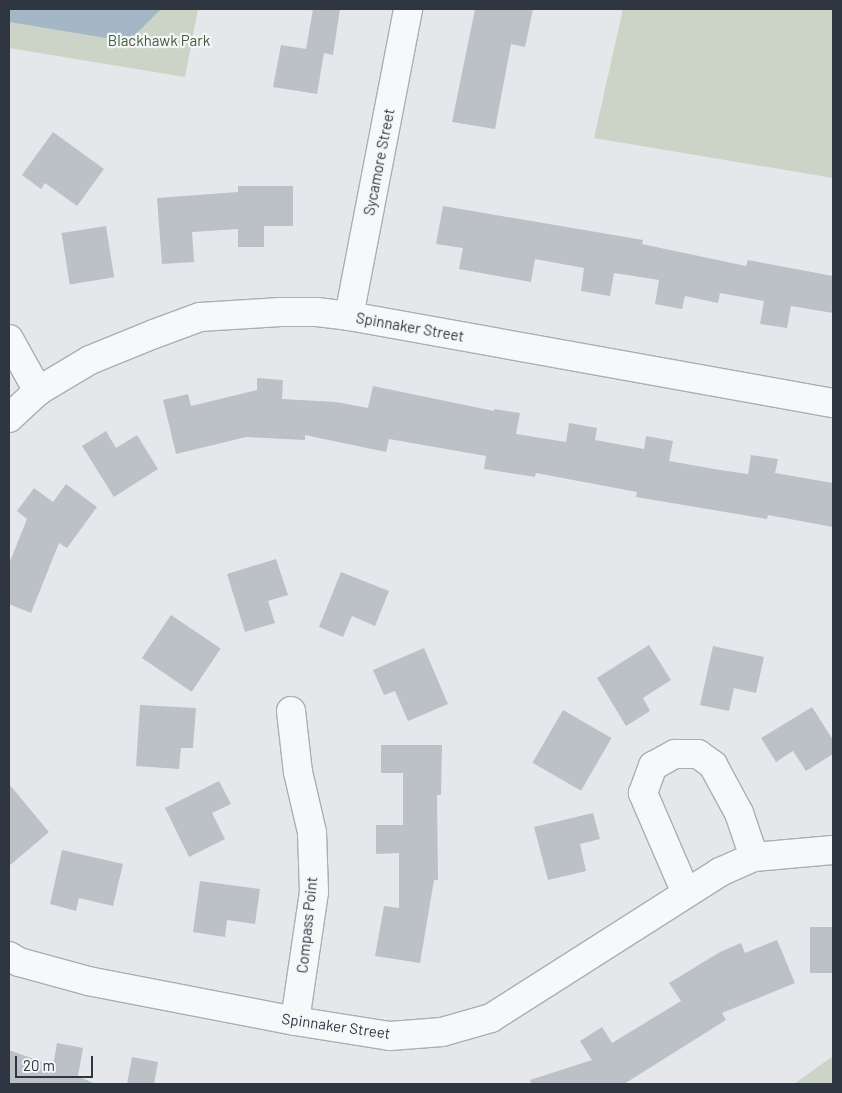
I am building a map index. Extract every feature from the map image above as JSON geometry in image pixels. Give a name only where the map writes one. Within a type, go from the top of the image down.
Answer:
[{"type":"street","name":"Sycamore Street","points":[[350,316],[408,9]]},
{"type":"street","name":"Spinnaker Street","points":[[9,418],[38,391],[90,360],[200,317],[317,312],[350,316],[833,403]]},
{"type":"street","points":[[9,339],[38,391]]},
{"type":"street","name":"Compass Point","points":[[290,711],[298,772],[312,832],[314,892],[295,1021]]},
{"type":"street","points":[[686,893],[643,793],[653,766],[674,754],[698,754],[713,765],[739,813],[754,857]]},
{"type":"street","name":"Spinnaker Street","points":[[9,956],[20,962],[88,981],[295,1021],[390,1036],[442,1032],[492,1018],[720,872],[754,857],[833,850]]},
{"type":"green space","name":"Blackhawk Park","points":[[9,9],[198,9],[185,77],[9,48]]},
{"type":"green space","points":[[623,9],[833,9],[833,178],[594,138]]},
{"type":"green space","points":[[833,1056],[833,1084],[794,1084]]},
{"type":"water","points":[[9,9],[161,9],[135,35],[112,39],[9,22]]},
{"type":"building","points":[[313,9],[340,9],[333,55],[324,53],[317,94],[273,87],[281,45],[306,49]]},
{"type":"building","points":[[475,9],[533,9],[525,47],[511,44],[495,129],[452,122]]},
{"type":"building","points":[[53,132],[104,169],[77,206],[45,183],[41,189],[22,175]]},
{"type":"building","points":[[238,186],[293,186],[293,226],[264,226],[264,247],[238,247],[238,229],[192,232],[194,262],[162,264],[157,198],[238,192]]},
{"type":"building","points":[[443,206],[643,240],[642,244],[746,266],[748,260],[833,276],[833,313],[791,306],[787,328],[760,324],[764,301],[720,293],[718,303],[685,296],[682,309],[655,304],[659,280],[614,273],[610,296],[581,291],[584,268],[535,259],[531,282],[459,269],[463,248],[436,244]]},
{"type":"building","points":[[106,226],[114,277],[70,284],[62,233]]},
{"type":"building","points":[[257,378],[283,380],[282,399],[336,402],[368,408],[373,386],[494,411],[494,409],[520,413],[516,434],[566,442],[569,423],[597,428],[595,440],[644,449],[646,436],[673,441],[669,461],[720,470],[748,474],[751,455],[778,459],[775,473],[833,483],[833,527],[768,515],[767,519],[636,497],[637,492],[536,473],[535,477],[484,469],[486,456],[389,439],[386,452],[305,435],[305,440],[246,437],[176,454],[163,400],[188,394],[191,406],[257,390]]},
{"type":"building","points":[[106,431],[116,448],[137,435],[158,469],[114,497],[82,446]]},
{"type":"building","points":[[66,484],[97,507],[67,548],[59,543],[31,613],[9,604],[9,564],[27,519],[17,511],[34,488],[53,502]]},
{"type":"building","points":[[276,559],[288,595],[268,601],[275,623],[245,632],[227,574]]},
{"type":"building","points":[[341,572],[389,591],[375,626],[352,616],[343,637],[319,627]]},
{"type":"building","points":[[171,615],[221,649],[192,692],[142,658]]},
{"type":"building","points":[[649,645],[671,680],[643,698],[650,711],[626,726],[597,678]]},
{"type":"building","points":[[713,646],[764,657],[756,693],[734,688],[729,711],[700,705]]},
{"type":"building","points":[[424,648],[448,704],[408,721],[395,691],[384,695],[373,670]]},
{"type":"building","points":[[140,705],[196,708],[193,748],[181,748],[179,769],[136,766]]},
{"type":"building","points":[[812,707],[833,740],[833,754],[806,771],[793,751],[776,762],[761,738]]},
{"type":"building","points":[[563,710],[611,738],[581,791],[532,763]]},
{"type":"building","points":[[381,745],[442,745],[441,795],[437,795],[438,880],[434,880],[420,963],[375,956],[384,906],[399,908],[399,853],[376,854],[376,825],[403,825],[403,773],[381,773]]},
{"type":"building","points":[[219,781],[231,804],[212,813],[225,839],[189,857],[165,808]]},
{"type":"building","points":[[9,784],[49,832],[9,866]]},
{"type":"building","points":[[593,813],[600,839],[580,844],[586,871],[548,880],[534,827]]},
{"type":"building","points":[[62,850],[123,864],[113,906],[79,898],[76,911],[50,904]]},
{"type":"building","points":[[200,881],[260,889],[255,924],[227,920],[225,937],[193,932]]},
{"type":"building","points":[[810,927],[833,927],[833,973],[810,973]]},
{"type":"building","points":[[777,940],[795,983],[722,1013],[726,1020],[624,1084],[531,1084],[530,1080],[592,1060],[580,1041],[602,1027],[612,1043],[681,1001],[669,983],[720,952],[741,943],[745,953]]},
{"type":"building","points":[[57,1043],[83,1048],[78,1076],[95,1084],[9,1084],[9,1050],[53,1066]]},
{"type":"building","points":[[132,1057],[158,1062],[154,1084],[127,1084]]}]
